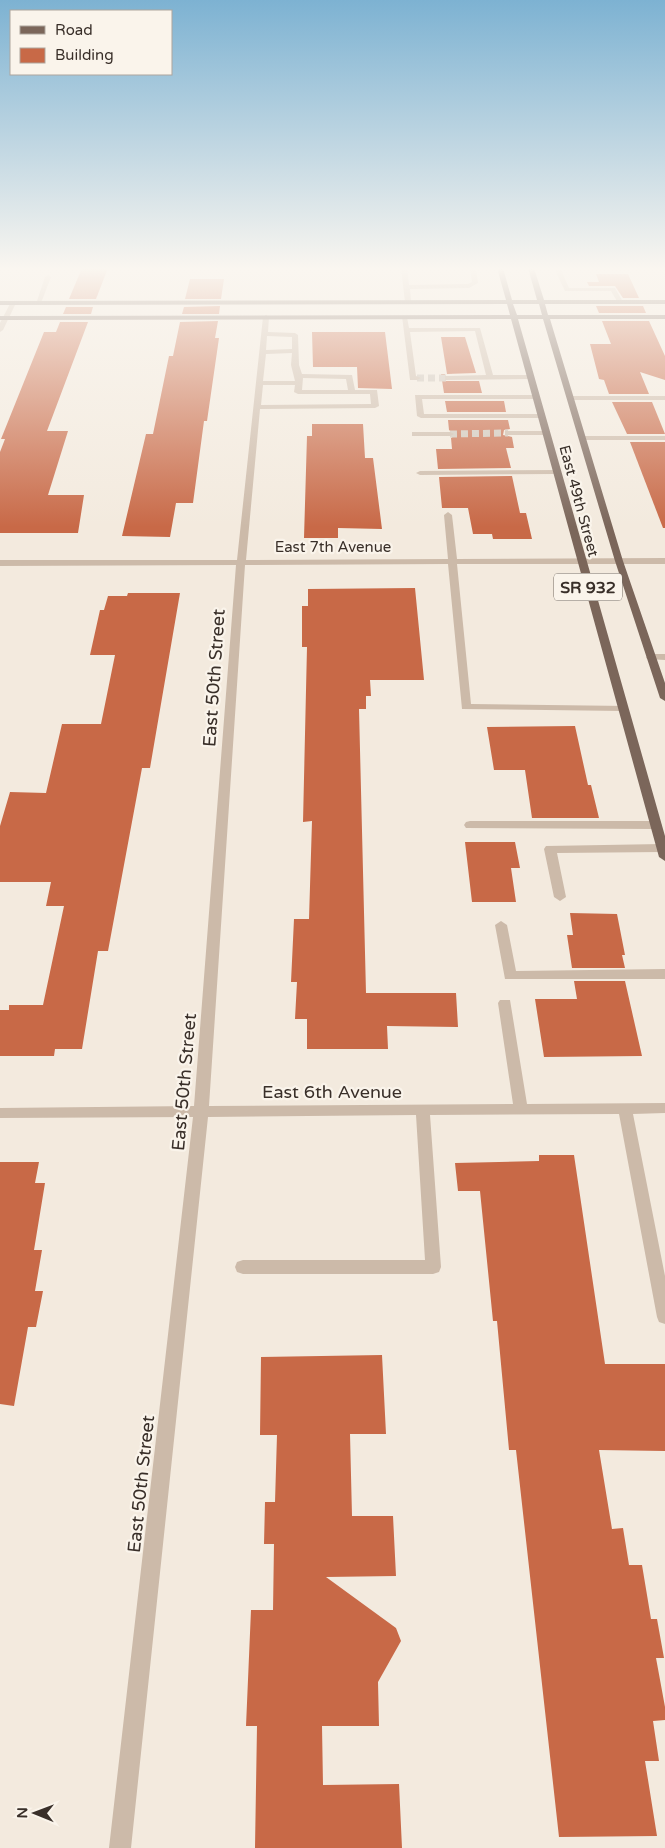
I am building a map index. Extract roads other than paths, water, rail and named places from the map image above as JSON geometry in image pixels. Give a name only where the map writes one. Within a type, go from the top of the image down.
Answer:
[{"type":"main road","name":"East 49th Street","points":[[524,354],[580,561],[664,853]]},
{"type":"main road","name":"East 49th Street","points":[[558,354],[619,561],[665,698]]},
{"type":"street","name":"East 50th Street","points":[[120,1848],[202,1112],[241,561],[263,354]]},
{"type":"street","points":[[257,407],[374,406],[374,392],[298,392],[299,379],[294,365],[295,354]]},
{"type":"street","points":[[410,354],[413,378],[417,378]]},
{"type":"street","points":[[484,354],[490,377]]},
{"type":"street","points":[[259,383],[345,376],[351,379],[352,392]]},
{"type":"street","points":[[448,378],[530,377]]},
{"type":"street","points":[[535,397],[418,397],[421,416],[540,416]]},
{"type":"street","points":[[571,398],[665,398]]},
{"type":"street","points":[[508,433],[545,433]]},
{"type":"street","points":[[415,434],[450,434]]},
{"type":"street","points":[[582,438],[665,438]]},
{"type":"street","points":[[420,473],[556,472]]},
{"type":"street","points":[[448,514],[466,707],[623,708]]},
{"type":"street","name":"East 7th Avenue","points":[[0,563],[665,561]]},
{"type":"street","points":[[651,657],[665,657]]},
{"type":"street","points":[[470,825],[656,825]]},
{"type":"street","points":[[560,897],[550,849],[664,853]]},
{"type":"street","points":[[501,925],[510,976],[665,974]]},
{"type":"street","points":[[505,1003],[521,1110]]},
{"type":"street","name":"East 6th Avenue","points":[[0,1113],[665,1108]]},
{"type":"street","points":[[625,1109],[665,1317]]},
{"type":"street","points":[[243,1267],[433,1267],[423,1110]]},
{"type":"tunnel","points":[[417,378],[448,378]]},
{"type":"tunnel","points":[[450,434],[508,433]]}]
